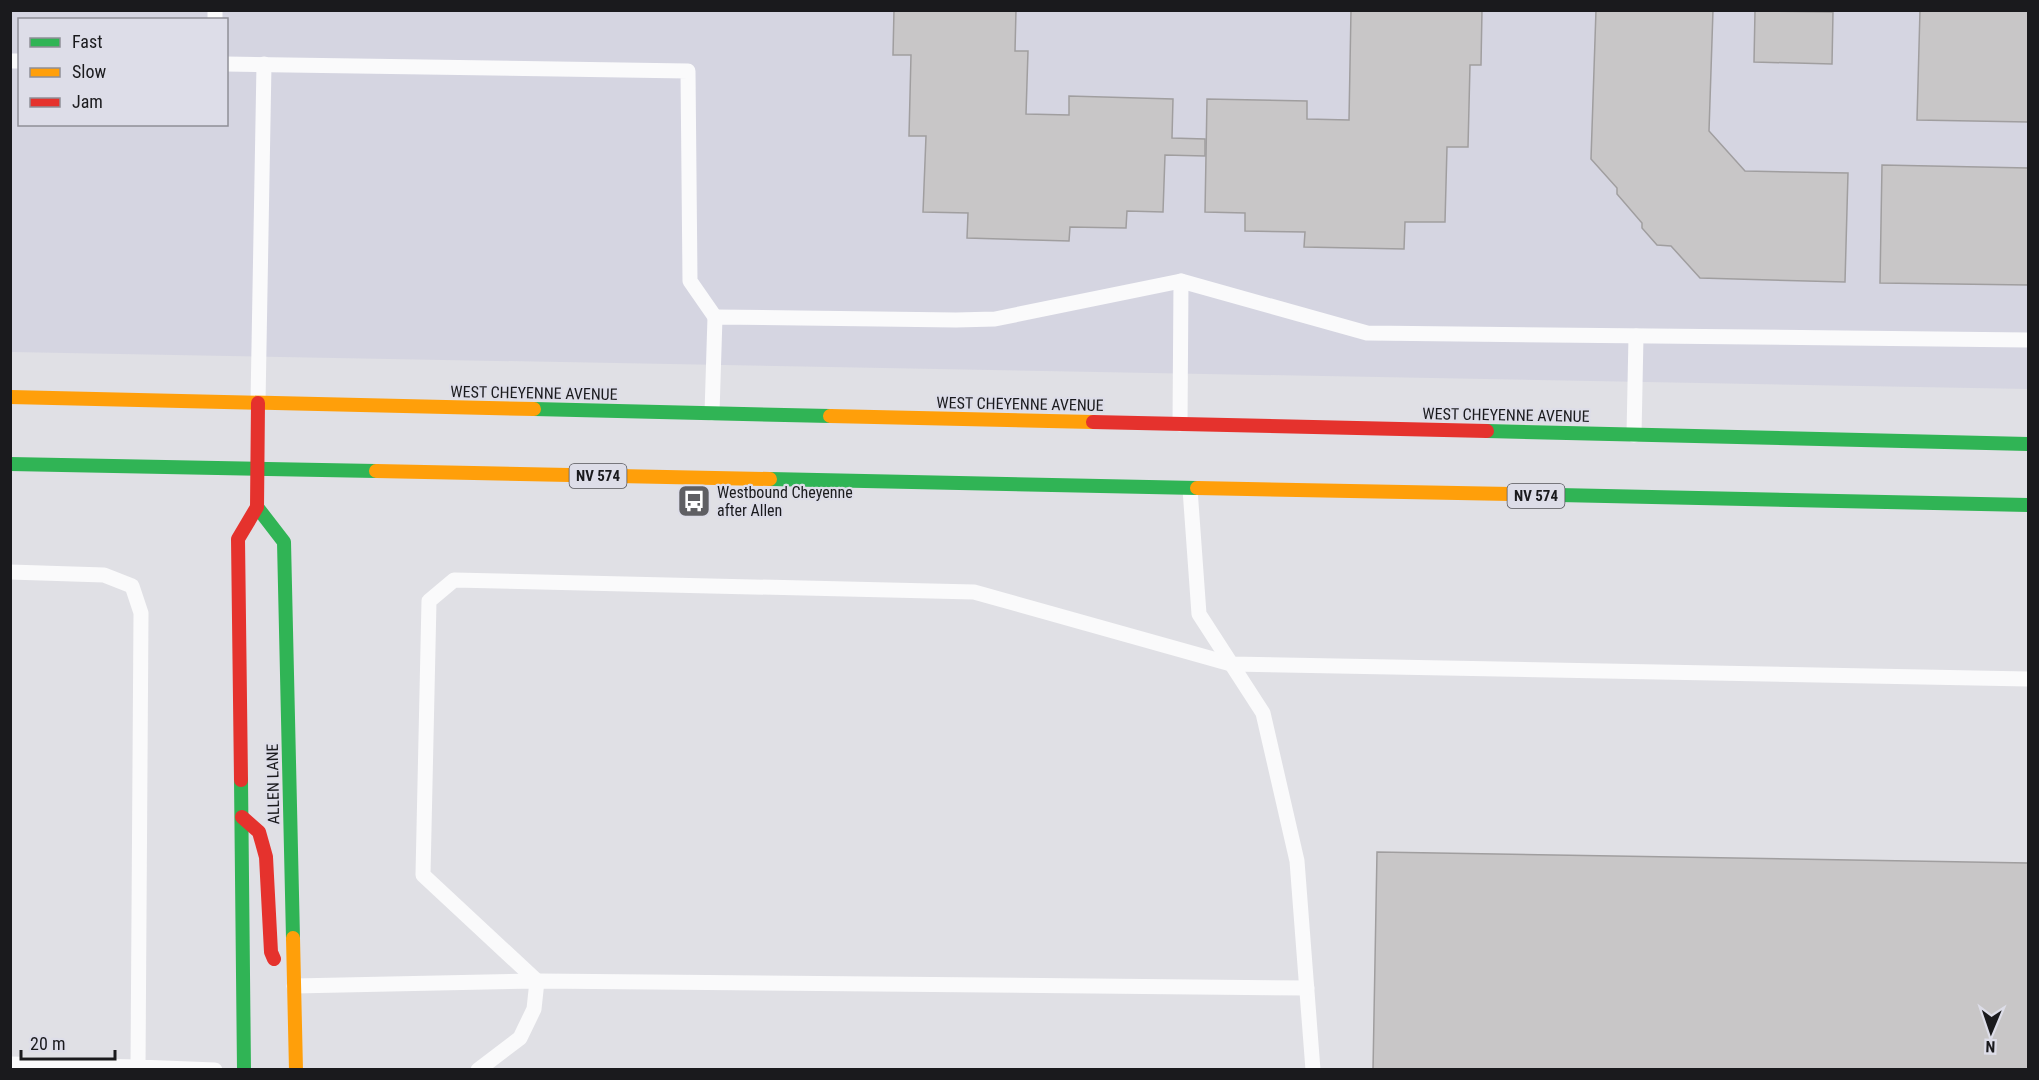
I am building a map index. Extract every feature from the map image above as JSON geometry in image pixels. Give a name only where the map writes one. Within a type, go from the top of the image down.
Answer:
[{"type":"main road","name":"WEST CHEYENNE AVENUE","points":[[10,397],[2028,444]]},
{"type":"main road","points":[[257,507],[258,403]]},
{"type":"main road","name":"NV 574","points":[[10,464],[2028,505]]},
{"type":"main road","name":"ALLEN LANE","points":[[244,1070],[238,539],[257,507],[284,542],[296,1070]]},
{"type":"main road","points":[[242,817],[259,832],[266,857],[271,952],[280,973],[294,986]]},
{"type":"lane","points":[[228,64],[688,71],[690,281],[715,317],[712,413]]},
{"type":"lane","points":[[258,403],[264,64]]},
{"type":"lane","points":[[715,317],[995,319],[1181,281],[1367,333],[2028,340]]},
{"type":"lane","points":[[1180,424],[1181,281]]},
{"type":"lane","points":[[1634,435],[1636,336]]},
{"type":"lane","points":[[1190,489],[1199,614],[1263,713],[1297,861],[1313,1070]]},
{"type":"lane","points":[[10,572],[104,575],[132,586],[141,613],[138,1067]]},
{"type":"lane","points":[[537,981],[423,875],[429,601],[454,580],[974,592],[1231,664],[2028,679]]},
{"type":"lane","points":[[478,1070],[520,1038],[534,1009],[537,981]]},
{"type":"lane","points":[[294,986],[537,981],[1307,988]]},
{"type":"lane","points":[[10,1064],[215,1070]]},
{"type":"shaded area","points":[[11,11],[2028,11],[2028,389],[11,352]]},
{"type":"building","points":[[894,10],[1016,10],[1015,51],[1028,51],[1026,114],[1069,115],[1069,96],[1173,99],[1172,138],[1205,139],[1205,156],[1165,155],[1163,212],[1127,211],[1126,228],[1070,227],[1069,241],[967,238],[968,213],[923,212],[926,136],[909,136],[911,55],[893,55]]},
{"type":"building","points":[[1351,10],[1482,10],[1481,65],[1470,65],[1468,147],[1447,147],[1445,222],[1405,222],[1404,249],[1304,247],[1305,232],[1245,231],[1245,213],[1205,212],[1207,99],[1307,101],[1307,119],[1349,120]]},
{"type":"building","points":[[1596,10],[1713,10],[1709,131],[1745,171],[1848,173],[1845,282],[1700,278],[1671,246],[1657,245],[1617,194],[1617,188],[1591,159]]},
{"type":"building","points":[[1920,10],[2028,10],[2028,122],[1917,120]]},
{"type":"building","points":[[1755,11],[1833,12],[1832,64],[1754,62]]},
{"type":"building","points":[[1882,165],[2028,168],[2028,285],[1880,283]]},
{"type":"building","points":[[1377,852],[2028,863],[2028,1070],[1373,1070]]},
{"type":"traffic: fast","points":[[534,409],[830,416]]},
{"type":"traffic: fast","points":[[1487,431],[2028,444]]},
{"type":"traffic: fast","points":[[10,464],[376,471]]},
{"type":"traffic: fast","points":[[770,479],[1197,488]]},
{"type":"traffic: fast","points":[[1511,494],[2028,505]]},
{"type":"traffic: fast","points":[[257,507],[284,542],[293,938]]},
{"type":"traffic: fast","points":[[241,780],[244,1070]]},
{"type":"traffic: slow","points":[[10,397],[534,409]]},
{"type":"traffic: slow","points":[[830,416],[1093,422]]},
{"type":"traffic: slow","points":[[376,471],[770,479]]},
{"type":"traffic: slow","points":[[1197,488],[1511,494]]},
{"type":"traffic: slow","points":[[293,938],[296,1070]]},
{"type":"traffic: jam","points":[[241,780],[238,539],[257,507],[258,403]]},
{"type":"traffic: jam","points":[[1093,422],[1487,431]]},
{"type":"traffic: jam","points":[[242,817],[259,832],[266,857],[271,952],[274,959]]},
{"type":"place","name":"Westbound Cheyenne after Allen","points":[[694,501]]}]
